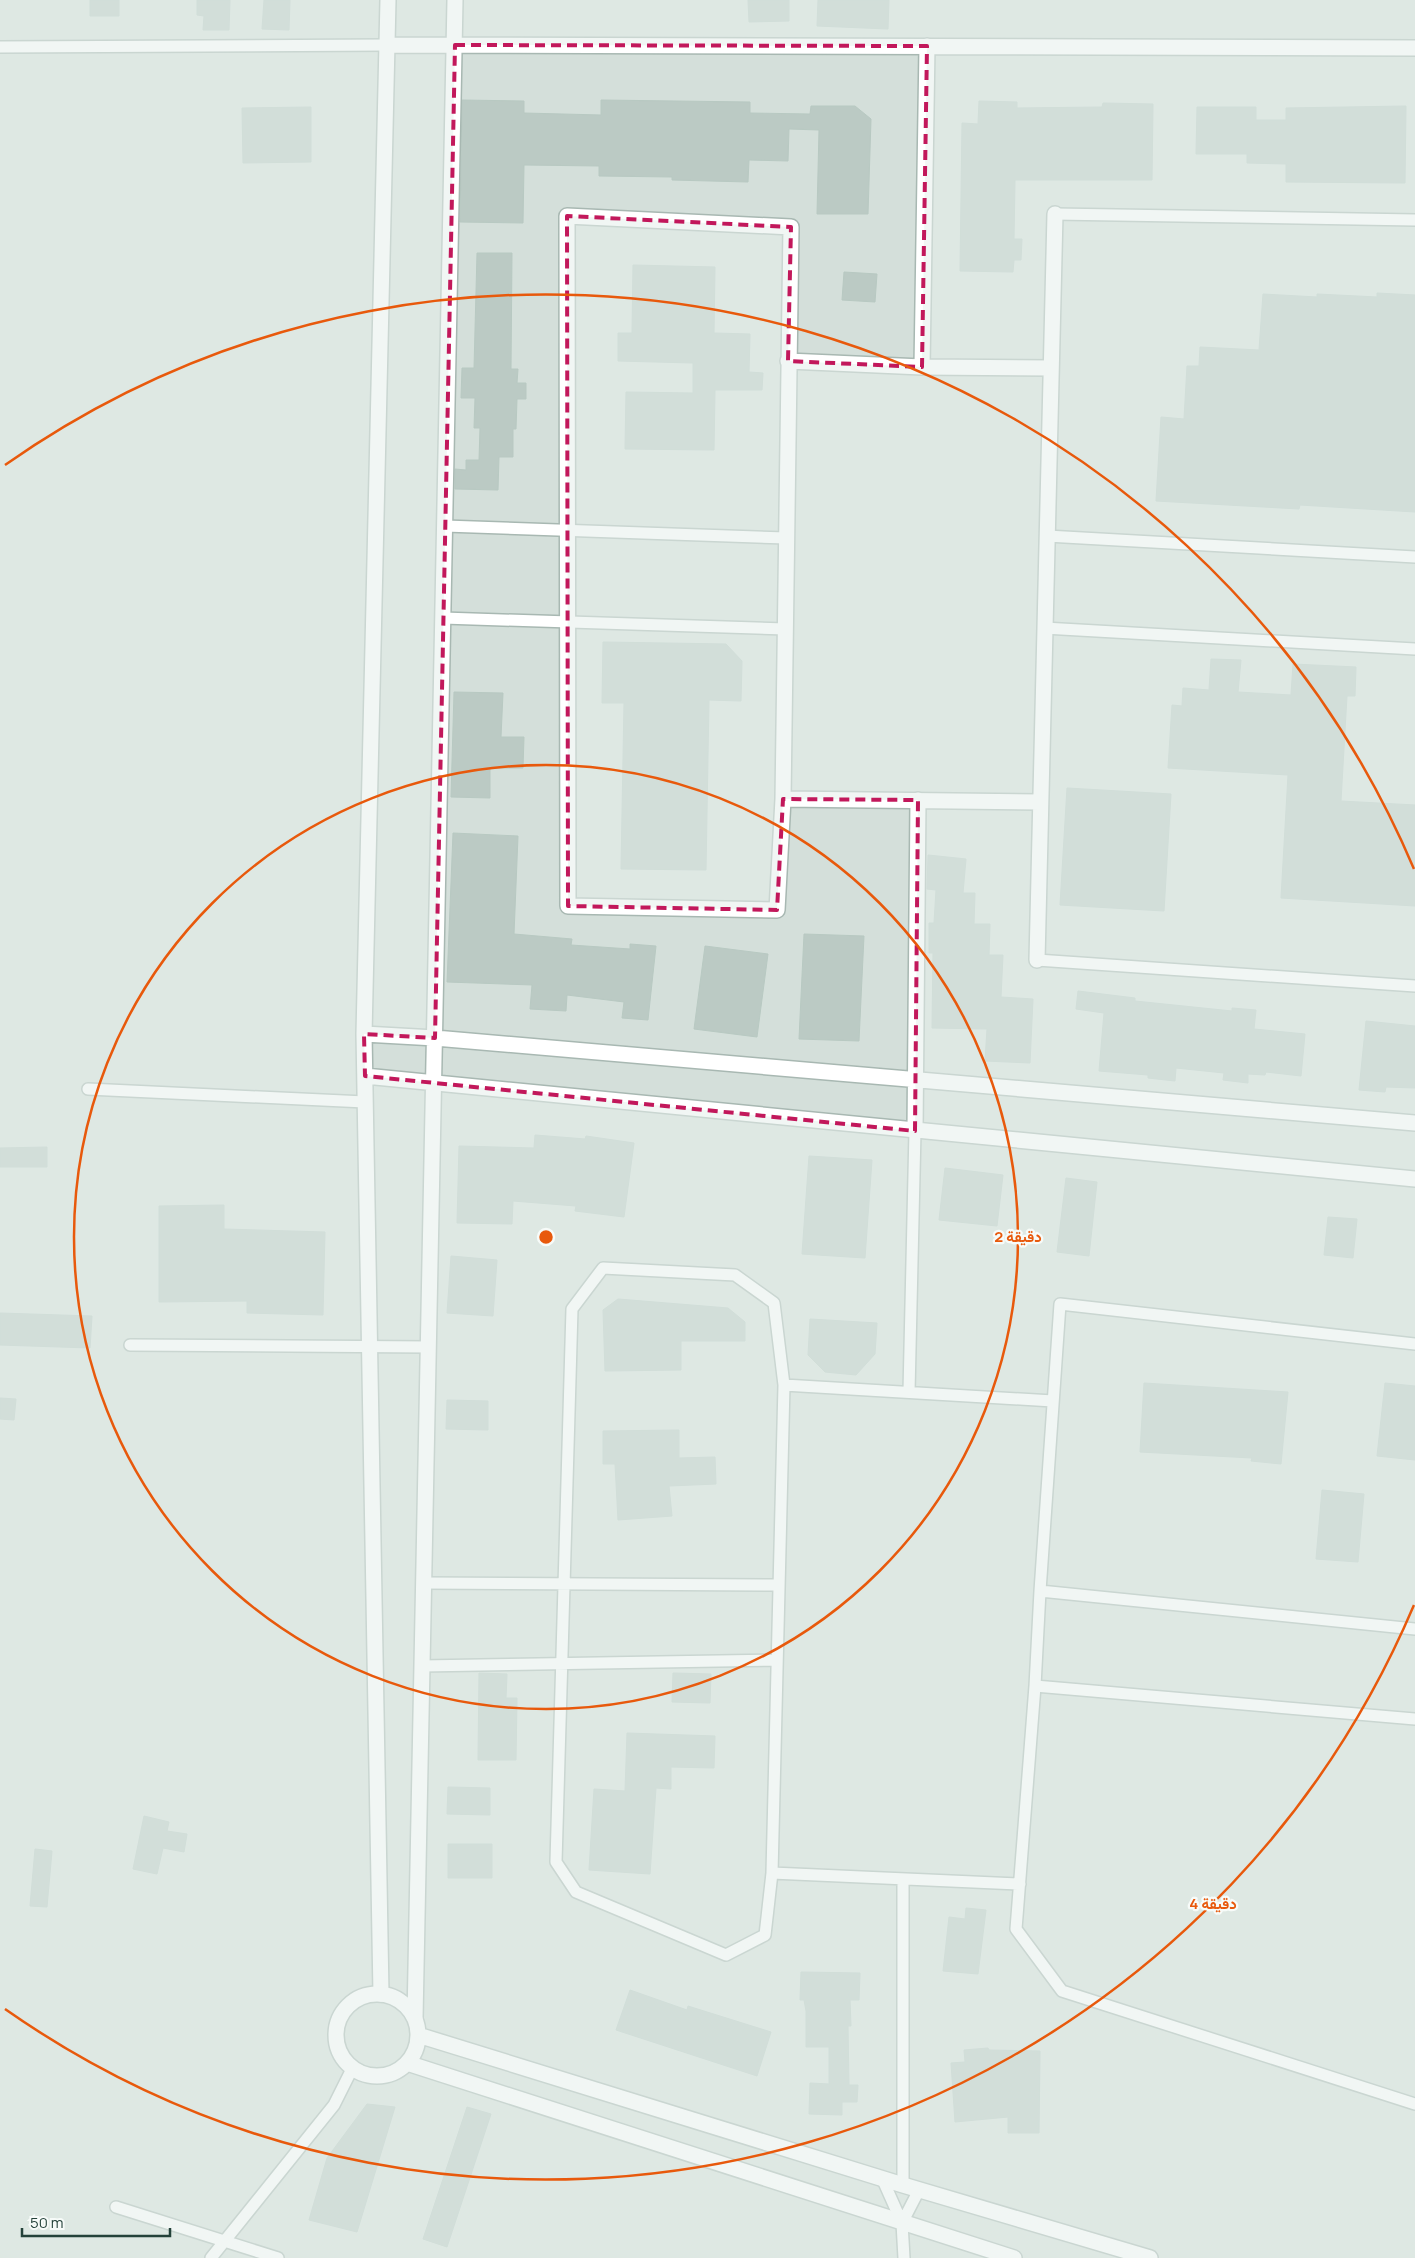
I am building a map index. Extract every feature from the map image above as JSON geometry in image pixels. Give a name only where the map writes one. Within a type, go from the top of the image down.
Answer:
[{"type":"street","points":[[381,1994],[364,1034],[388,0]]},
{"type":"street","points":[[415,2018],[407,2006],[396,1998],[381,1994],[366,1994],[353,2001],[344,2009],[337,2022],[336,2045],[342,2058],[352,2069],[364,2075],[382,2077],[396,2072],[408,2063],[416,2049],[418,2035],[415,2018],[455,45],[454,0]]},
{"type":"street","points":[[386,45],[1415,48]]},
{"type":"street","points":[[922,367],[927,46]]},
{"type":"street","points":[[1037,960],[1055,214]]},
{"type":"street","points":[[567,216],[791,227],[784,799],[778,910],[568,906],[567,530],[567,216]]},
{"type":"street","points":[[788,361],[922,367],[1050,368]]},
{"type":"street","points":[[784,799],[1040,802]]},
{"type":"street","points":[[914,1131],[918,800]]},
{"type":"street","points":[[364,1034],[435,1038],[1415,1123]]},
{"type":"street","points":[[364,1076],[1415,1179]]},
{"type":"street","points":[[418,2035],[919,2190],[1150,2258]]},
{"type":"street","points":[[408,2063],[1014,2258]]},
{"type":"lane","points":[[0,47],[386,45]]},
{"type":"lane","points":[[1055,214],[1415,220]]},
{"type":"lane","points":[[445,526],[786,538]]},
{"type":"lane","points":[[1046,536],[1415,557]]},
{"type":"lane","points":[[443,618],[785,629]]},
{"type":"lane","points":[[1044,628],[1415,649]]},
{"type":"lane","points":[[1037,960],[1415,986]]},
{"type":"lane","points":[[88,1089],[365,1102]]},
{"type":"lane","points":[[909,1392],[914,1131]]},
{"type":"lane","points":[[603,1268],[735,1275],[774,1303],[784,1385],[772,1873],[765,1935],[726,1955],[576,1892],[556,1862],[564,1583],[572,1309],[603,1268]]},
{"type":"lane","points":[[1415,1344],[1060,1304],[1035,1686],[1016,1929],[1062,1991],[1415,2104]]},
{"type":"lane","points":[[130,1345],[429,1347]]},
{"type":"lane","points":[[784,1385],[1053,1401]]},
{"type":"lane","points":[[424,1582],[779,1585]]},
{"type":"lane","points":[[1040,1591],[1415,1629]]},
{"type":"lane","points":[[422,1666],[777,1660]]},
{"type":"lane","points":[[1035,1686],[1415,1719]]},
{"type":"lane","points":[[772,1873],[1020,1884]]},
{"type":"lane","points":[[903,1879],[903,2185]]},
{"type":"lane","points":[[211,2258],[334,2105],[352,2069]]},
{"type":"lane","points":[[882,2178],[902,2223],[904,2258]]},
{"type":"lane","points":[[902,2223],[919,2190]]},
{"type":"lane","points":[[116,2207],[278,2258]]},
{"type":"highlighted area","points":[[455,45],[927,46],[922,367],[788,361],[791,227],[567,216],[568,906],[777,910],[783,799],[918,800],[915,1131],[365,1076],[364,1034],[435,1038]]},
{"type":"shaded area","points":[[0,0],[1415,0],[1415,2258],[0,2258]]},
{"type":"building","points":[[90,0],[119,0],[119,16],[90,16]]},
{"type":"building","points":[[197,0],[230,0],[229,30],[203,30],[204,16],[197,15]]},
{"type":"building","points":[[264,0],[290,0],[289,30],[262,29]]},
{"type":"building","points":[[748,0],[789,0],[789,21],[749,22]]},
{"type":"building","points":[[818,0],[889,0],[888,29],[817,26]]},
{"type":"building","points":[[462,100],[524,101],[524,113],[601,115],[601,100],[750,102],[750,113],[810,114],[811,106],[855,106],[871,119],[868,214],[817,214],[819,130],[789,129],[788,161],[749,160],[748,182],[672,180],[672,177],[599,176],[599,166],[524,165],[523,223],[460,222]]},
{"type":"building","points":[[979,101],[1017,102],[1017,108],[1102,107],[1103,103],[1153,104],[1152,180],[1015,180],[1014,239],[1022,239],[1021,260],[1014,260],[1013,272],[960,271],[962,123],[978,124]]},
{"type":"building","points":[[1406,106],[1405,183],[1286,182],[1286,164],[1247,163],[1247,154],[1196,154],[1197,107],[1256,107],[1256,120],[1286,120],[1286,108]]},
{"type":"building","points":[[311,107],[311,162],[243,163],[242,108]]},
{"type":"building","points":[[477,253],[512,253],[511,369],[518,369],[517,383],[526,383],[526,399],[517,399],[516,429],[513,429],[513,457],[499,457],[498,490],[455,489],[455,469],[466,470],[466,460],[479,460],[480,428],[474,428],[475,398],[461,398],[462,368],[474,368]]},
{"type":"building","points":[[633,265],[715,267],[714,333],[750,334],[749,372],[763,373],[762,390],[715,390],[714,450],[625,449],[626,392],[693,393],[693,363],[618,361],[618,333],[632,333]]},
{"type":"building","points":[[844,272],[877,274],[875,302],[842,300]]},
{"type":"building","points":[[1377,293],[1415,295],[1415,512],[1300,505],[1299,509],[1156,501],[1161,417],[1184,419],[1187,366],[1199,366],[1200,347],[1259,350],[1263,294],[1317,297],[1317,294],[1377,297]]},
{"type":"building","points":[[603,642],[726,644],[742,661],[741,701],[709,700],[706,870],[621,869],[624,703],[602,703]]},
{"type":"building","points":[[1211,659],[1241,660],[1238,692],[1291,695],[1293,664],[1356,667],[1355,696],[1347,696],[1341,801],[1415,805],[1415,906],[1281,898],[1288,775],[1168,768],[1172,705],[1182,706],[1183,688],[1209,690]]},
{"type":"building","points":[[454,692],[503,693],[501,737],[524,737],[523,768],[490,768],[490,798],[451,797]]},
{"type":"building","points":[[1067,788],[1171,794],[1164,911],[1060,905]]},
{"type":"building","points":[[453,833],[518,836],[514,934],[572,939],[571,945],[630,949],[630,944],[656,946],[648,1020],[622,1018],[624,1002],[567,995],[566,1011],[530,1009],[532,985],[447,982]]},
{"type":"building","points":[[928,855],[966,859],[963,893],[975,893],[974,924],[990,924],[989,955],[1003,955],[1001,997],[1033,999],[1030,1063],[985,1061],[987,1029],[932,1028],[933,953],[929,953],[929,923],[934,923],[936,890],[927,889]]},
{"type":"building","points":[[804,934],[864,936],[859,1041],[799,1039]]},
{"type":"building","points":[[705,946],[768,954],[757,1037],[694,1029]]},
{"type":"building","points":[[1078,991],[1135,998],[1135,1001],[1232,1011],[1232,1008],[1256,1010],[1254,1029],[1305,1034],[1301,1076],[1266,1072],[1265,1075],[1248,1074],[1248,1083],[1223,1080],[1224,1073],[1176,1068],[1175,1081],[1148,1078],[1148,1075],[1099,1071],[1104,1013],[1076,1009]]},
{"type":"building","points":[[1366,1021],[1415,1026],[1415,1088],[1386,1087],[1385,1092],[1359,1090]]},
{"type":"building","points":[[535,1135],[585,1139],[586,1136],[634,1143],[624,1217],[575,1211],[576,1206],[513,1201],[512,1224],[457,1223],[459,1146],[534,1148]]},
{"type":"building","points":[[47,1147],[47,1167],[0,1167],[0,1148]]},
{"type":"building","points":[[809,1156],[872,1160],[865,1258],[802,1254]]},
{"type":"building","points":[[945,1168],[1003,1175],[997,1226],[939,1220]]},
{"type":"building","points":[[1066,1178],[1097,1182],[1089,1256],[1057,1252]]},
{"type":"building","points":[[224,1205],[224,1229],[325,1232],[323,1315],[247,1313],[247,1301],[159,1302],[159,1206]]},
{"type":"building","points":[[1328,1217],[1357,1219],[1353,1258],[1324,1255]]},
{"type":"building","points":[[451,1256],[497,1260],[493,1316],[447,1313]]},
{"type":"building","points":[[618,1299],[728,1308],[745,1322],[745,1341],[681,1341],[681,1370],[605,1371],[603,1310]]},
{"type":"building","points":[[0,1313],[92,1316],[90,1348],[0,1345]]},
{"type":"building","points":[[810,1319],[877,1323],[875,1354],[856,1375],[825,1372],[808,1355]]},
{"type":"building","points":[[1144,1383],[1288,1392],[1281,1464],[1251,1461],[1252,1458],[1140,1452]]},
{"type":"building","points":[[1385,1383],[1415,1386],[1415,1460],[1377,1456]]},
{"type":"building","points":[[0,1398],[16,1399],[14,1420],[0,1419]]},
{"type":"building","points":[[447,1400],[488,1401],[488,1430],[446,1429]]},
{"type":"building","points":[[679,1430],[679,1458],[715,1457],[716,1484],[669,1486],[672,1516],[618,1520],[615,1464],[603,1464],[603,1431]]},
{"type":"building","points":[[1322,1490],[1364,1494],[1358,1562],[1316,1559]]},
{"type":"building","points":[[479,1673],[507,1674],[506,1698],[517,1698],[516,1760],[478,1760]]},
{"type":"building","points":[[673,1673],[711,1674],[710,1703],[672,1702]]},
{"type":"building","points":[[627,1733],[715,1736],[714,1768],[671,1767],[671,1789],[656,1788],[650,1874],[589,1870],[594,1789],[625,1791]]},
{"type":"building","points":[[448,1787],[490,1788],[490,1815],[447,1814]]},
{"type":"building","points":[[144,1816],[169,1822],[167,1831],[187,1834],[184,1852],[163,1848],[157,1874],[133,1869]]},
{"type":"building","points":[[448,1844],[492,1844],[492,1878],[448,1878]]},
{"type":"building","points":[[35,1849],[52,1851],[47,1907],[30,1906]]},
{"type":"building","points":[[966,1908],[986,1910],[978,1974],[943,1971],[949,1917],[965,1919]]},
{"type":"building","points":[[801,1972],[860,1973],[859,2000],[850,2000],[851,2026],[848,2026],[849,2085],[858,2085],[857,2102],[842,2102],[842,2115],[809,2114],[810,2083],[829,2084],[829,2047],[806,2047],[806,2011],[804,2000],[800,2000]]},
{"type":"building","points":[[630,1990],[687,2010],[688,2006],[771,2032],[757,2076],[616,2030]]},
{"type":"building","points":[[988,2048],[989,2050],[1040,2051],[1039,2133],[1008,2133],[1008,2117],[955,2122],[951,2063],[965,2062],[964,2050]]},
{"type":"building","points":[[367,2104],[395,2107],[357,2232],[309,2220],[327,2158]]},
{"type":"building","points":[[467,2107],[491,2114],[447,2247],[423,2239]]}]
